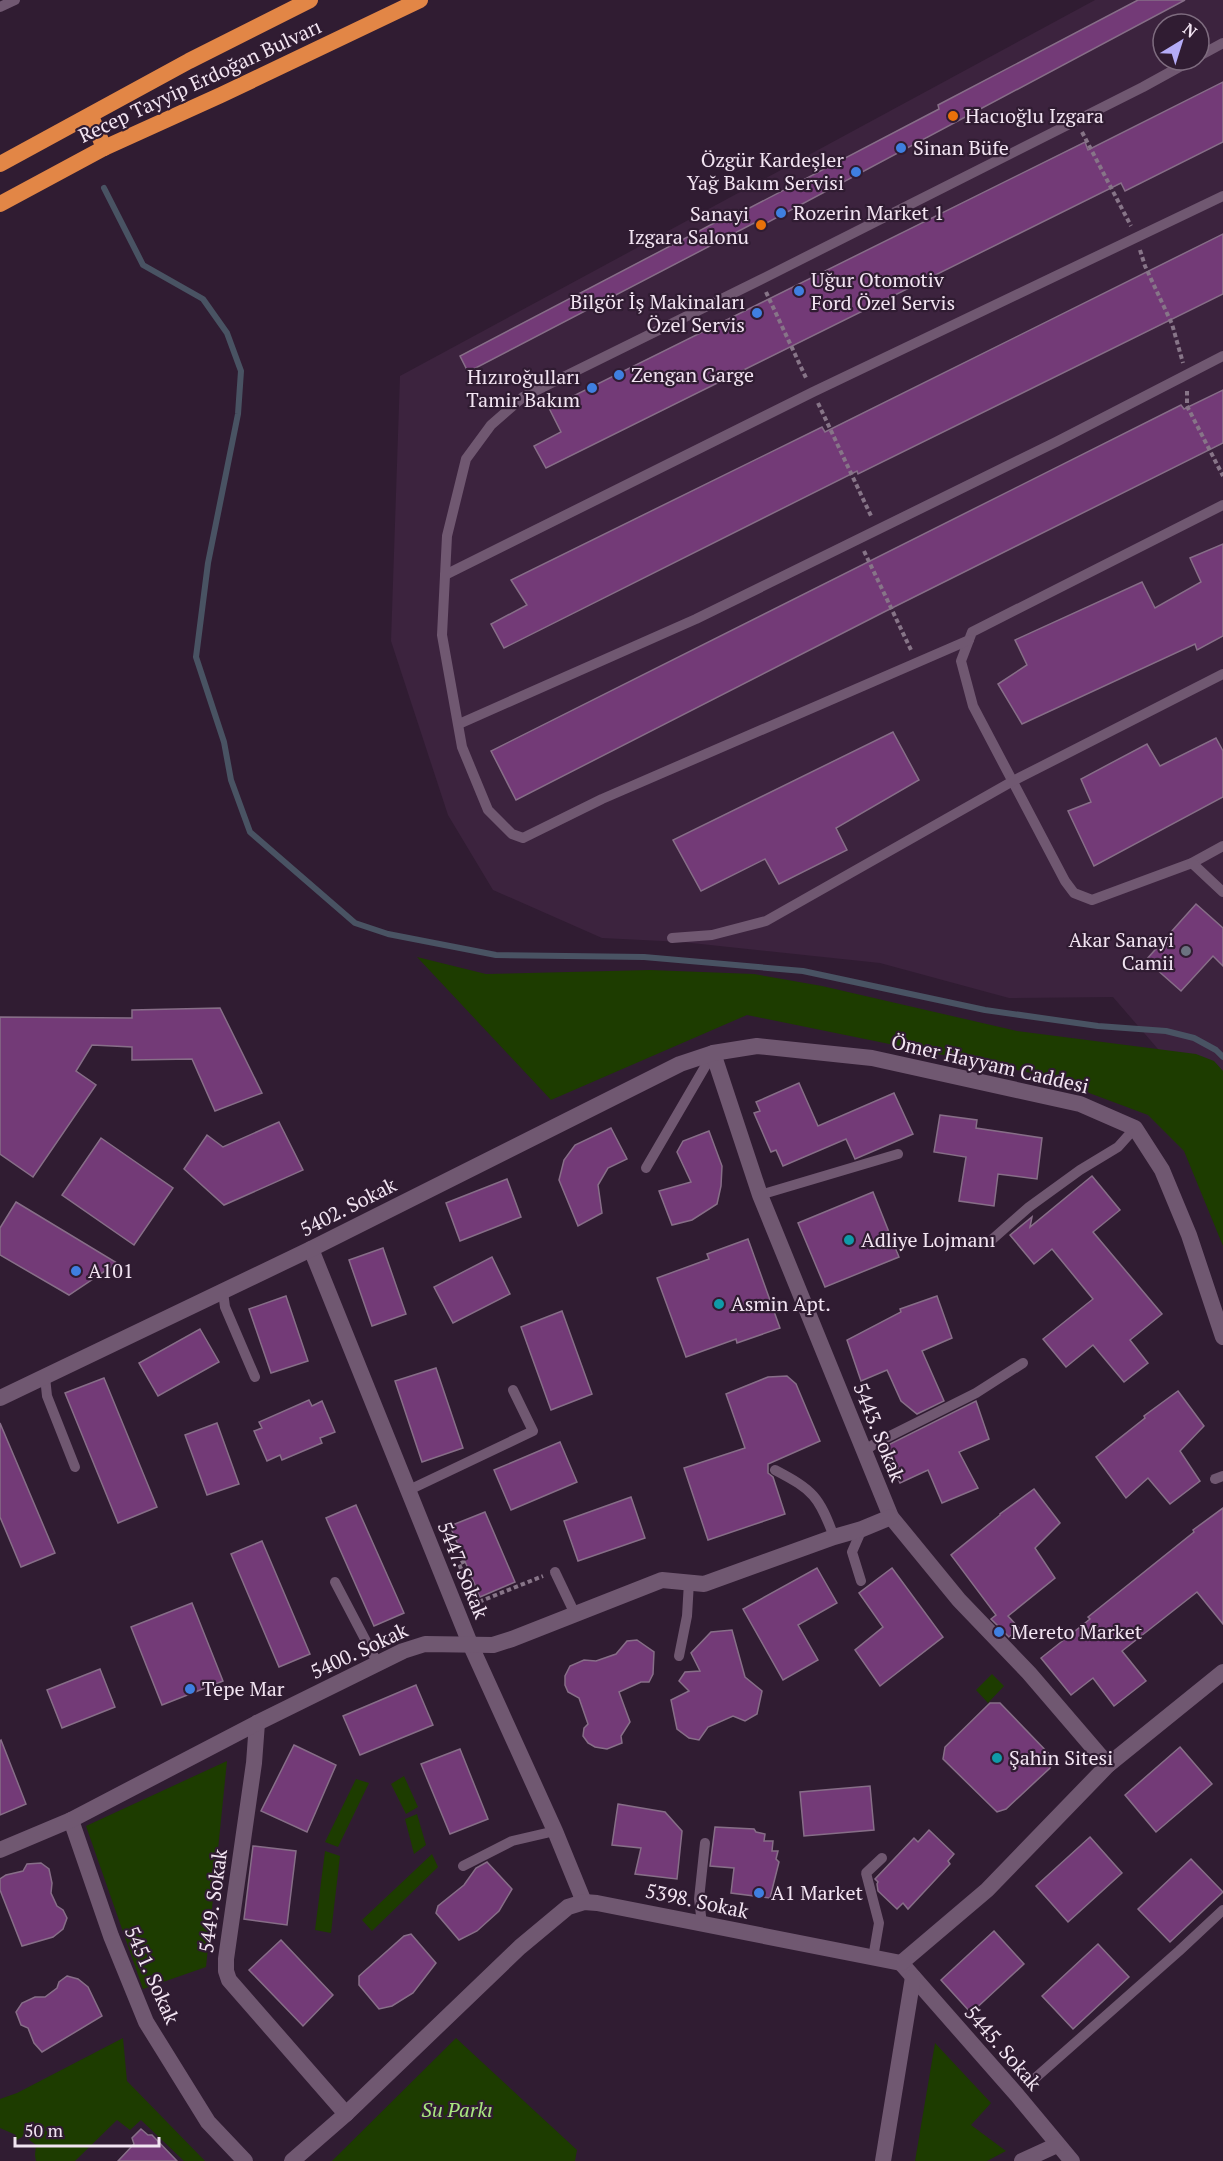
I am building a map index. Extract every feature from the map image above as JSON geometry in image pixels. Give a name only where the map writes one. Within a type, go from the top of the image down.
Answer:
[{"type":"highway","name":"Recep Tayyip Erdoğan Bulvarı","points":[[0,165],[189,61],[310,0]]},
{"type":"highway","name":"Recep Tayyip Erdoğan Bulvarı","points":[[0,204],[104,148],[420,0]]},
{"type":"highway","points":[[91,116],[104,148]]},
{"type":"street","name":"Ömer Hayyam Caddesi","points":[[713,1053],[757,1047],[872,1058],[1080,1104],[1135,1128]]},
{"type":"street","name":"5443. Sokak","points":[[713,1053],[760,1195],[891,1517],[959,1600],[1029,1673],[1108,1765]]},
{"type":"street","name":"5402. Sokak","points":[[0,1398],[311,1250],[680,1064],[713,1053]]},
{"type":"street","points":[[1135,1128],[1162,1170],[1189,1236],[1223,1337]]},
{"type":"street","name":"5447. Sokak","points":[[311,1250],[471,1646],[555,1831],[584,1902]]},
{"type":"street","name":"5400. Sokak","points":[[0,1850],[71,1820],[257,1723],[403,1652],[425,1644],[471,1646],[512,1639],[662,1580],[704,1584],[891,1517]]},
{"type":"street","points":[[901,1963],[987,1890],[1108,1765],[1223,1672]]},
{"type":"street","name":"5449. Sokak","points":[[257,1723],[254,1763],[225,1959],[226,1971],[229,1980],[346,2114]]},
{"type":"street","name":"5451. Sokak","points":[[71,1820],[111,1936],[146,2022],[208,2122],[244,2161]]},
{"type":"street","points":[[292,2161],[346,2114],[520,1947],[568,1907],[584,1902]]},
{"type":"street","name":"5398. Sokak","points":[[584,1902],[647,1912],[901,1963]]},
{"type":"street","name":"5445. Sokak","points":[[901,1963],[1072,2161]]},
{"type":"street","points":[[883,2161],[913,1977]]},
{"type":"street","points":[[1022,2161],[1058,2145]]},
{"type":"lane","points":[[0,7],[15,0]]},
{"type":"lane","points":[[969,640],[602,799],[523,838],[512,834],[488,810],[462,747],[442,635],[447,536],[466,459],[491,425],[522,397],[760,280],[1169,72]]},
{"type":"lane","points":[[445,575],[813,392],[1223,196]]},
{"type":"lane","points":[[459,724],[696,620],[1223,356]]},
{"type":"lane","points":[[1223,506],[972,632],[961,661],[973,706],[1074,894],[1092,900],[1192,863],[1223,846]]},
{"type":"lane","points":[[672,938],[712,935],[766,921],[1013,781],[1223,674]]},
{"type":"lane","points":[[1192,863],[1223,892]]},
{"type":"lane","points":[[646,1168],[713,1053]]},
{"type":"lane","points":[[987,1244],[1029,1207],[1080,1170],[1118,1147],[1135,1128]]},
{"type":"lane","points":[[760,1195],[898,1154]]},
{"type":"lane","points":[[224,1292],[225,1307],[255,1377]]},
{"type":"lane","points":[[864,1451],[976,1393],[1023,1363]]},
{"type":"lane","points":[[45,1377],[47,1396],[75,1467]]},
{"type":"lane","points":[[409,1490],[533,1431],[513,1390]]},
{"type":"lane","points":[[775,1470],[804,1485],[816,1497],[826,1514],[834,1537]]},
{"type":"lane","points":[[861,1581],[852,1552],[862,1529]]},
{"type":"lane","points":[[555,1572],[574,1614]]},
{"type":"lane","points":[[335,1582],[378,1664]]},
{"type":"lane","points":[[679,1656],[687,1616],[689,1582]]},
{"type":"lane","points":[[463,1866],[512,1841],[555,1831]]},
{"type":"lane","points":[[702,1924],[699,1899],[705,1843]]},
{"type":"lane","points":[[873,1958],[879,1923],[866,1873],[882,1858]]},
{"type":"lane","points":[[1033,2080],[1223,1910]]},
{"type":"path","points":[[1076,120],[1137,237],[1145,266],[1172,324],[1186,375],[1187,406],[1223,476]]},
{"type":"path","points":[[858,539],[917,663]]},
{"type":"path","points":[[465,1562],[459,1564],[476,1603],[555,1572]]},
{"type":"shaded area","points":[[1095,0],[1223,0],[1223,1108],[1202,1100],[1113,997],[1009,998],[880,963],[682,942],[602,938],[493,890],[448,815],[391,641],[400,376]]},
{"type":"green space","points":[[417,957],[486,974],[650,970],[754,974],[822,986],[1017,1031],[1196,1054],[1214,1061],[1223,1071],[1223,1246],[1184,1151],[1148,1115],[1041,1075],[747,1015],[551,1100]]},
{"type":"green space","points":[[992,1674],[1004,1686],[988,1703],[976,1690]]},
{"type":"green space","points":[[227,1761],[206,1967],[143,1989],[86,1826]]},
{"type":"green space","points":[[404,1776],[418,1807],[406,1814],[391,1784]]},
{"type":"green space","points":[[356,1779],[369,1783],[338,1847],[325,1842]]},
{"type":"green space","points":[[417,1814],[426,1845],[414,1854],[405,1819]]},
{"type":"green space","points":[[325,1851],[340,1856],[331,1933],[315,1930]]},
{"type":"green space","points":[[432,1854],[438,1867],[372,1931],[362,1920]]},
{"type":"green space","points":[[123,2038],[127,2081],[205,2161],[184,2161],[141,2120],[130,2130],[117,2120],[75,2161],[36,2161],[36,2145],[24,2136],[15,2141],[16,2135],[0,2128],[0,2099],[17,2093]]},
{"type":"green space","name":"Su Parkı","points":[[456,2038],[577,2150],[575,2161],[332,2161]]},
{"type":"green space","points":[[935,2043],[991,2103],[971,2125],[1006,2151],[987,2161],[915,2161]]},
{"type":"building","points":[[1138,0],[1185,0],[1162,12],[1151,12],[1151,18],[757,228],[754,223],[468,372],[460,356],[739,210],[740,213],[939,109],[938,105]]},
{"type":"building","points":[[1223,82],[1223,142],[1125,191],[1121,183],[546,468],[534,446],[561,432],[549,408],[1085,142],[1088,150]]},
{"type":"building","points":[[1223,234],[1223,294],[858,474],[857,471],[504,648],[491,624],[527,605],[511,580],[822,427],[825,432]]},
{"type":"building","points":[[1223,390],[1223,443],[884,612],[516,800],[491,751],[1181,405],[1184,409]]},
{"type":"building","points":[[1223,544],[1223,636],[1197,650],[1195,644],[1022,724],[998,684],[1027,665],[1015,640],[1142,582],[1155,608],[1201,582],[1190,558]]},
{"type":"building","points":[[893,732],[919,780],[836,828],[847,850],[779,884],[765,859],[701,891],[673,840]]},
{"type":"building","points":[[1216,738],[1223,751],[1223,797],[1094,866],[1068,811],[1091,802],[1081,779],[1147,744],[1160,766]]},
{"type":"building","name":"Akar Sanayi Camii","points":[[1196,904],[1223,928],[1223,966],[1213,956],[1181,991],[1146,960]]},
{"type":"building","points":[[220,1008],[262,1093],[215,1111],[192,1059],[132,1060],[132,1047],[92,1045],[76,1071],[96,1085],[33,1177],[0,1154],[0,1017],[132,1018],[132,1010]]},
{"type":"building","points":[[799,1083],[818,1126],[894,1093],[913,1134],[855,1159],[846,1139],[783,1166],[776,1150],[771,1152],[754,1113],[760,1111],[756,1102]]},
{"type":"building","points":[[940,1115],[977,1120],[976,1128],[1042,1138],[1037,1179],[998,1174],[994,1206],[959,1201],[966,1157],[934,1152]]},
{"type":"building","points":[[279,1122],[303,1170],[224,1205],[184,1169],[207,1135],[223,1147]]},
{"type":"building","points":[[611,1128],[627,1159],[608,1168],[598,1185],[602,1213],[578,1226],[559,1180],[564,1160],[575,1145]]},
{"type":"building","points":[[709,1131],[722,1166],[717,1204],[692,1220],[672,1225],[659,1191],[691,1182],[677,1152],[683,1141]]},
{"type":"building","points":[[101,1138],[173,1188],[134,1245],[62,1195]]},
{"type":"building","points":[[1092,1176],[1120,1210],[1093,1232],[1162,1314],[1130,1340],[1148,1363],[1124,1382],[1093,1345],[1066,1367],[1043,1339],[1093,1299],[1052,1249],[1034,1264],[1010,1235],[1032,1217],[1030,1227]]},
{"type":"building","points":[[507,1179],[521,1217],[460,1241],[446,1203]]},
{"type":"building","name":"Adliye Lojmanı","points":[[873,1192],[899,1257],[825,1287],[798,1223]]},
{"type":"building","points":[[16,1202],[117,1263],[69,1295],[0,1255],[0,1228]]},
{"type":"building","name":"Asmin Apt.","points":[[748,1239],[780,1328],[737,1343],[736,1339],[686,1357],[657,1278],[709,1259],[707,1254]]},
{"type":"building","points":[[383,1248],[406,1314],[372,1326],[349,1260]]},
{"type":"building","points":[[492,1257],[510,1294],[453,1323],[434,1287]]},
{"type":"building","points":[[286,1296],[308,1361],[271,1373],[249,1309]]},
{"type":"building","points":[[937,1296],[952,1338],[922,1351],[944,1401],[917,1414],[901,1401],[887,1370],[861,1381],[847,1340],[901,1312],[900,1309]]},
{"type":"building","points":[[562,1311],[592,1394],[551,1410],[521,1327]]},
{"type":"building","points":[[200,1329],[219,1362],[158,1396],[139,1363]]},
{"type":"building","points":[[436,1368],[463,1448],[422,1462],[395,1381]]},
{"type":"building","points":[[787,1376],[796,1384],[820,1441],[768,1464],[768,1473],[773,1477],[785,1514],[708,1540],[684,1468],[745,1448],[726,1394],[768,1377]]},
{"type":"building","points":[[104,1378],[157,1507],[118,1523],[65,1393]]},
{"type":"building","points":[[1178,1391],[1204,1426],[1180,1451],[1200,1481],[1170,1504],[1148,1478],[1126,1498],[1096,1457],[1145,1418],[1144,1416]]},
{"type":"building","points":[[309,1400],[312,1406],[322,1401],[335,1432],[320,1438],[322,1443],[282,1460],[280,1455],[267,1461],[254,1431],[262,1428],[259,1422]]},
{"type":"building","points":[[976,1401],[989,1439],[959,1452],[978,1488],[942,1503],[928,1470],[900,1483],[884,1447]]},
{"type":"building","points":[[0,1423],[55,1553],[21,1567],[0,1517]]},
{"type":"building","points":[[217,1423],[239,1484],[207,1495],[185,1435]]},
{"type":"building","points":[[560,1442],[577,1482],[511,1510],[494,1470]]},
{"type":"building","points":[[1034,1489],[1060,1523],[1035,1548],[1055,1578],[1008,1616],[1019,1628],[1009,1637],[991,1619],[996,1615],[951,1555]]},
{"type":"building","points":[[631,1497],[645,1538],[578,1561],[564,1521]]},
{"type":"building","points":[[356,1505],[404,1613],[374,1626],[326,1518]]},
{"type":"building","points":[[1223,1508],[1223,1624],[1197,1592],[1122,1651],[1146,1681],[1114,1706],[1093,1678],[1071,1695],[1041,1658],[1194,1532],[1193,1530]]},
{"type":"building","points":[[485,1512],[515,1582],[480,1597],[450,1526]]},
{"type":"building","points":[[262,1541],[310,1654],[279,1667],[231,1554]]},
{"type":"building","points":[[817,1568],[837,1603],[798,1625],[818,1660],[783,1680],[743,1609]]},
{"type":"building","points":[[892,1568],[943,1637],[880,1686],[855,1650],[883,1627],[859,1593]]},
{"type":"building","points":[[192,1603],[223,1681],[162,1705],[131,1627]]},
{"type":"building","points":[[732,1630],[745,1677],[762,1691],[757,1714],[745,1721],[733,1716],[708,1727],[699,1740],[689,1738],[677,1729],[671,1700],[689,1691],[679,1681],[685,1672],[700,1671],[691,1653],[711,1632]]},
{"type":"building","points":[[637,1640],[654,1652],[653,1674],[649,1682],[641,1682],[619,1692],[630,1722],[621,1736],[622,1743],[607,1749],[595,1747],[583,1736],[584,1728],[588,1724],[579,1698],[568,1692],[565,1676],[570,1666],[584,1660],[596,1661],[616,1654],[627,1641]]},
{"type":"building","points":[[100,1669],[115,1707],[62,1728],[47,1690]]},
{"type":"building","points":[[416,1685],[433,1725],[360,1755],[343,1716]]},
{"type":"building","name":"Şahin Sitesi","points":[[990,1703],[1000,1703],[1052,1757],[1050,1768],[1006,1809],[997,1812],[943,1759],[945,1747]]},
{"type":"building","points":[[0,1741],[26,1804],[0,1815]]},
{"type":"building","points":[[294,1745],[336,1765],[307,1832],[261,1811]]},
{"type":"building","points":[[1180,1747],[1212,1784],[1156,1832],[1125,1795]]},
{"type":"building","points":[[460,1749],[488,1819],[450,1834],[421,1764]]},
{"type":"building","points":[[870,1786],[874,1830],[804,1836],[800,1792]]},
{"type":"building","points":[[618,1804],[665,1812],[682,1831],[677,1879],[635,1874],[641,1848],[612,1845]]},
{"type":"building","points":[[715,1827],[754,1829],[756,1832],[765,1834],[764,1841],[773,1841],[772,1851],[778,1851],[776,1859],[779,1862],[770,1898],[731,1893],[734,1868],[710,1866]]},
{"type":"building","points":[[929,1830],[954,1854],[948,1861],[950,1864],[908,1909],[903,1903],[897,1909],[878,1891],[878,1882],[875,1879],[914,1838],[918,1842]]},
{"type":"building","points":[[1090,1837],[1122,1873],[1068,1922],[1036,1886]]},
{"type":"building","points":[[253,1846],[296,1851],[287,1925],[244,1919]]},
{"type":"building","points":[[1191,1859],[1223,1892],[1170,1942],[1138,1909]]},
{"type":"building","points":[[487,1862],[512,1889],[499,1911],[477,1931],[459,1940],[436,1913],[438,1906],[464,1885],[476,1868]]},
{"type":"building","points":[[41,1863],[49,1869],[52,1883],[51,1893],[57,1906],[63,1910],[67,1918],[63,1929],[53,1937],[22,1946],[0,1890],[0,1879],[6,1875],[23,1871],[27,1864]]},
{"type":"building","points":[[994,1931],[1024,1964],[971,2013],[941,1980]]},
{"type":"building","points":[[411,1934],[436,1963],[413,1993],[392,2006],[379,2009],[359,1985],[359,1976],[404,1936]]},
{"type":"building","points":[[281,1940],[333,1995],[303,2026],[249,1970]]},
{"type":"building","points":[[1098,1944],[1129,1977],[1073,2029],[1042,1996]]},
{"type":"building","points":[[67,1976],[78,1979],[88,1987],[102,2016],[42,2052],[34,2043],[28,2028],[21,2025],[16,2012],[22,2003],[35,1997],[45,1997]]},
{"type":"building","points":[[141,2129],[148,2135],[152,2135],[177,2161],[118,2161],[134,2144],[132,2138]]},
{"type":"waterway","points":[[104,188],[143,265],[203,299],[227,333],[241,371],[238,414],[208,563],[196,657],[224,742],[231,780],[250,832],[355,923],[388,934],[496,955],[644,957],[803,971],[985,1010],[1098,1026],[1166,1031],[1194,1038],[1216,1050],[1223,1057]]},
{"type":"place","name":"Hacıoğlu Izgara","points":[[953,116]]},
{"type":"place","name":"Sinan Büfe","points":[[901,148]]},
{"type":"place","name":"Özgür Kardeşler Yağ Bakım Servisi","points":[[856,172]]},
{"type":"place","name":"Rozerin Market 1","points":[[781,213]]},
{"type":"place","name":"Sanayi Izgara Salonu","points":[[761,225]]},
{"type":"place","name":"Uğur Otomotiv Ford Özel Servis","points":[[799,291]]},
{"type":"place","name":"Bilgör İş Makinaları Özel Servis","points":[[757,313]]},
{"type":"place","name":"Zengan Garge","points":[[619,375]]},
{"type":"place","name":"Hızıroğulları Tamir Bakım","points":[[592,388]]},
{"type":"place","name":"Akar Sanayi Camii","points":[[1186,951]]},
{"type":"place","name":"Adliye Lojmanı","points":[[849,1240]]},
{"type":"place","name":"A101","points":[[76,1271]]},
{"type":"place","name":"Asmin Apt.","points":[[719,1304]]},
{"type":"place","name":"Mereto Market","points":[[999,1632]]},
{"type":"place","name":"Tepe Mar","points":[[190,1689]]},
{"type":"place","name":"Şahin Sitesi","points":[[997,1758]]},
{"type":"place","name":"A1 Market","points":[[759,1893]]}]
